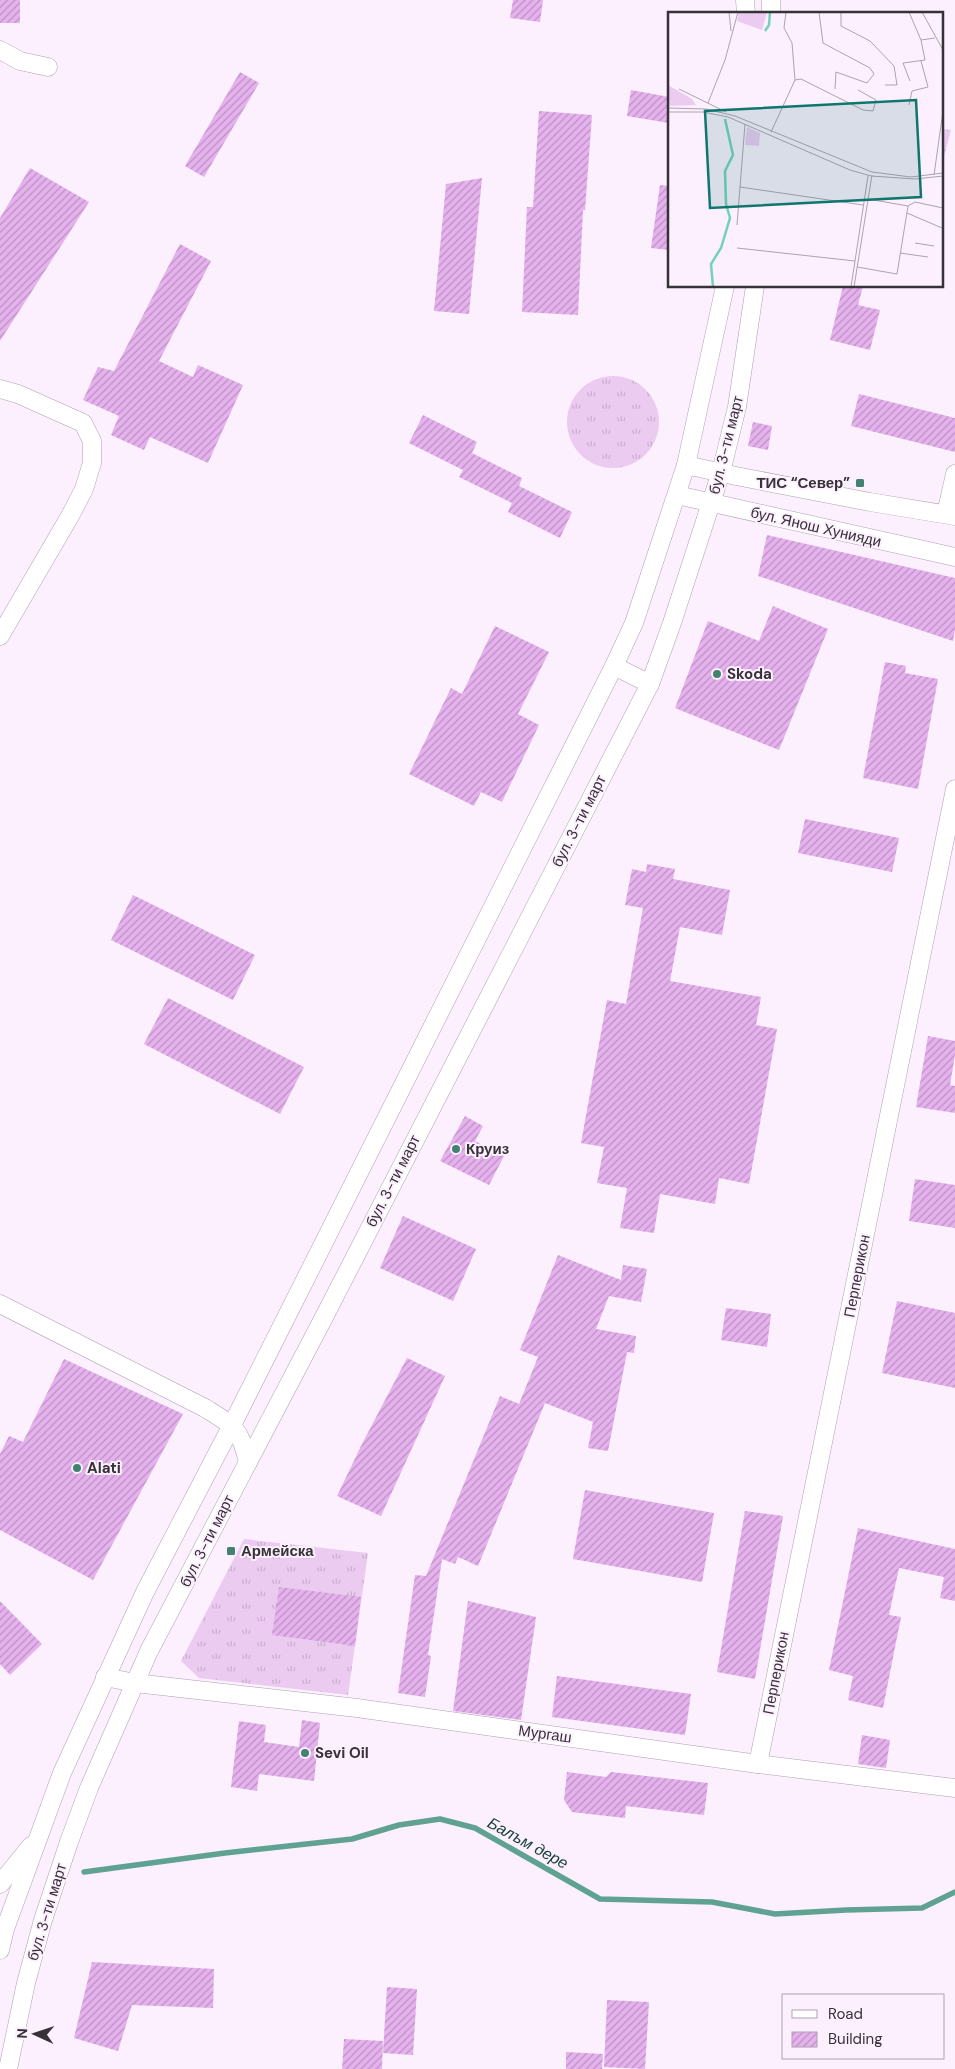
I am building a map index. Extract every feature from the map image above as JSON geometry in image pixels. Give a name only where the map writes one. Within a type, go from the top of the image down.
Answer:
[{"type":"street","points":[[0,50],[20,61],[48,67]]},
{"type":"street","name":"бул. 3-ти март","points":[[0,1950],[5,1929],[62,1773],[145,1592],[232,1425],[634,624],[686,464],[724,288]]},
{"type":"street","name":"бул. 3-ти март","points":[[8,2069],[26,1983],[42,1920],[68,1842],[89,1788],[149,1651],[650,684],[721,472],[737,407],[755,288]]},
{"type":"street","points":[[0,389],[18,394],[83,423],[92,441],[92,462],[84,489],[0,636]]},
{"type":"street","points":[[686,464],[870,502],[950,515],[955,474]]},
{"type":"street","name":"бул. Янош Хунияди","points":[[677,495],[955,557]]},
{"type":"street","points":[[614,666],[650,684]]},
{"type":"street","name":"Перперикон","points":[[758,1764],[955,789]]},
{"type":"street","points":[[0,1304],[206,1408],[232,1425],[243,1441],[248,1462]]},
{"type":"street","name":"Мургаш","points":[[105,1677],[135,1683],[357,1708],[758,1764],[955,1788]]},
{"type":"street","points":[[0,1884],[41,1834]]},
{"type":"green space","points":[[942,129],[951,130],[942,164]]},
{"type":"green space","points":[[604,376],[622,376],[639,383],[652,396],[659,413],[659,431],[652,448],[639,461],[622,468],[604,468],[587,461],[574,448],[567,431],[567,413],[574,396],[587,383]]},
{"type":"green space","points":[[244,1539],[368,1553],[348,1695],[199,1678],[181,1661]]},
{"type":"building","points":[[0,0],[20,0],[20,23],[0,23]]},
{"type":"building","points":[[513,0],[543,0],[540,22],[510,18]]},
{"type":"building","points":[[240,72],[259,83],[204,177],[185,166]]},
{"type":"building","points":[[631,90],[668,97],[668,123],[627,116]]},
{"type":"building","points":[[539,111],[592,115],[585,210],[583,210],[578,315],[522,312],[527,207],[533,207]]},
{"type":"building","points":[[30,168],[89,202],[0,341],[0,218]]},
{"type":"building","points":[[482,178],[469,314],[434,311],[446,184]]},
{"type":"building","points":[[660,185],[668,186],[668,250],[651,248]]},
{"type":"building","points":[[180,244],[211,261],[159,361],[193,377],[198,365],[243,385],[208,463],[150,437],[144,450],[111,435],[119,416],[83,400],[98,367],[114,371]]},
{"type":"building","points":[[843,288],[862,288],[858,305],[880,310],[870,350],[830,340]]},
{"type":"building","points":[[859,394],[955,418],[955,452],[851,426]]},
{"type":"building","points":[[423,415],[477,442],[472,453],[522,478],[519,486],[572,512],[560,538],[508,512],[512,503],[459,477],[463,470],[409,443]]},
{"type":"building","points":[[753,422],[772,426],[768,450],[748,446]]},
{"type":"building","points":[[767,535],[955,578],[955,629],[953,641],[758,576]]},
{"type":"building","points":[[773,606],[828,629],[779,750],[675,708],[708,621],[759,641]]},
{"type":"building","points":[[495,626],[549,652],[518,714],[539,725],[502,802],[481,792],[474,806],[409,774],[451,688],[462,694]]},
{"type":"building","points":[[885,662],[906,666],[905,673],[938,679],[918,789],[863,778]]},
{"type":"building","points":[[805,819],[899,838],[892,872],[798,853]]},
{"type":"building","points":[[647,864],[675,869],[673,879],[730,890],[722,935],[680,927],[670,981],[761,997],[756,1025],[777,1029],[749,1184],[719,1178],[715,1204],[660,1194],[654,1233],[620,1228],[627,1188],[597,1183],[604,1147],[581,1143],[607,1000],[626,1004],[643,908],[625,905],[632,869],[646,872]]},
{"type":"building","points":[[133,895],[255,955],[233,1000],[111,940]]},
{"type":"building","points":[[168,998],[304,1067],[280,1114],[144,1044]]},
{"type":"building","points":[[928,1036],[955,1041],[955,1055],[950,1085],[955,1086],[955,1113],[916,1107]]},
{"type":"building","points":[[465,1116],[483,1126],[475,1141],[504,1156],[489,1185],[440,1161]]},
{"type":"building","points":[[915,1179],[955,1185],[955,1228],[909,1221]]},
{"type":"building","points":[[403,1216],[476,1249],[453,1301],[380,1268]]},
{"type":"building","points":[[558,1255],[621,1280],[623,1265],[647,1269],[641,1302],[609,1296],[596,1329],[636,1336],[634,1353],[627,1352],[608,1451],[588,1448],[593,1422],[545,1403],[478,1566],[458,1557],[455,1564],[442,1559],[428,1655],[431,1656],[425,1697],[398,1693],[415,1575],[426,1576],[500,1396],[519,1404],[538,1357],[520,1350]]},
{"type":"building","points":[[897,1301],[955,1313],[955,1388],[882,1373]]},
{"type":"building","points":[[726,1308],[771,1314],[767,1347],[721,1340]]},
{"type":"building","points":[[407,1358],[445,1376],[381,1516],[337,1496]]},
{"type":"building","name":"Alati","points":[[64,1359],[183,1414],[93,1580],[0,1530],[0,1454],[9,1436],[23,1442]]},
{"type":"building","points":[[585,1490],[714,1513],[702,1582],[573,1559]]},
{"type":"building","points":[[745,1511],[783,1516],[755,1679],[717,1672]]},
{"type":"building","points":[[858,1528],[955,1549],[955,1601],[940,1598],[944,1577],[899,1568],[889,1615],[901,1617],[883,1708],[848,1700],[853,1676],[829,1670]]},
{"type":"building","points":[[279,1587],[361,1597],[355,1646],[272,1635]]},
{"type":"building","points":[[0,1601],[42,1644],[10,1675],[0,1664]]},
{"type":"building","points":[[468,1601],[536,1617],[521,1720],[453,1711]]},
{"type":"building","points":[[557,1676],[691,1694],[685,1735],[552,1717]]},
{"type":"building","points":[[302,1720],[320,1723],[314,1781],[259,1774],[257,1791],[231,1787],[239,1721],[266,1725],[264,1742],[299,1747]]},
{"type":"building","points":[[862,1735],[890,1740],[886,1768],[858,1764]]},
{"type":"building","points":[[567,1772],[606,1777],[611,1772],[708,1783],[704,1815],[626,1806],[625,1818],[572,1812],[564,1800]]},
{"type":"building","points":[[92,1962],[214,1969],[213,2008],[132,2005],[118,2051],[74,2038]]},
{"type":"building","points":[[387,1987],[417,1989],[413,2055],[383,2053]]},
{"type":"building","points":[[607,2000],[649,2002],[645,2069],[604,2067]]},
{"type":"building","points":[[344,2039],[383,2041],[382,2069],[342,2069]]},
{"type":"building","points":[[566,2052],[603,2054],[602,2069],[566,2069]]},
{"type":"waterway","name":"Балъм дере","points":[[84,1872],[225,1853],[352,1839],[399,1825],[440,1819],[475,1828],[600,1899],[712,1902],[775,1914],[922,1908],[955,1892]]},
{"type":"place","name":"ТИС “Север”","points":[[860,483]]},
{"type":"place","name":"Skoda","points":[[717,674]]},
{"type":"place","name":"Круиз","points":[[456,1149]]},
{"type":"place","name":"Alati","points":[[77,1468]]},
{"type":"place","name":"Армейска","points":[[231,1551]]},
{"type":"place","name":"Sevi Oil","points":[[305,1753]]}]
